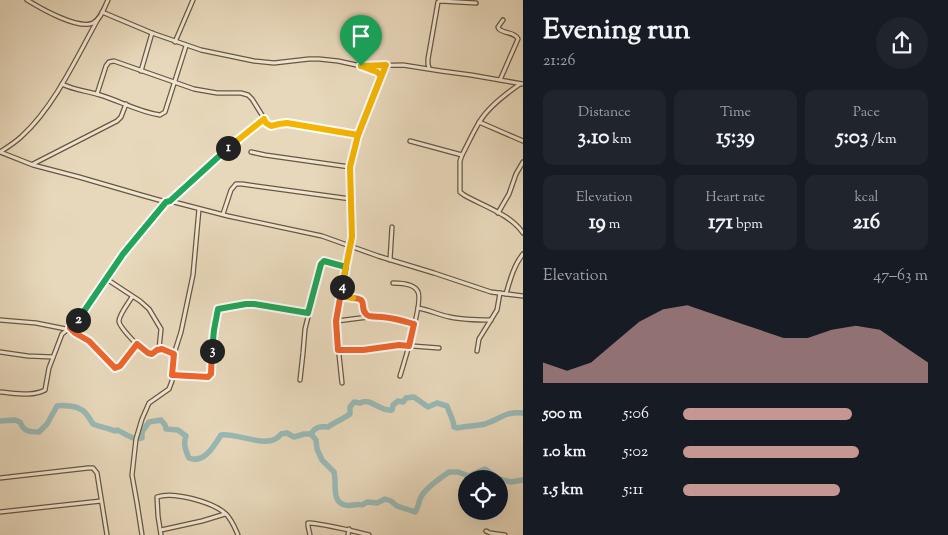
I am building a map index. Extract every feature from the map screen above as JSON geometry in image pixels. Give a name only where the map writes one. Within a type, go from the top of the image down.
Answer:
[{"type":"street","points":[[27,0],[45,11],[70,21],[91,24],[98,19]]},
{"type":"street","points":[[0,152],[22,136],[44,111],[69,72],[108,0]]},
{"type":"street","points":[[175,42],[193,0]]},
{"type":"street","points":[[430,69],[428,59],[438,2],[476,3]]},
{"type":"street","points":[[102,12],[175,42],[226,56],[274,64],[309,59],[338,61],[361,66],[377,72],[381,76]]},
{"type":"street","points":[[500,80],[518,39],[516,36],[500,30],[498,27],[503,20]]},
{"type":"street","points":[[141,70],[152,33]]},
{"type":"street","points":[[62,84],[157,115],[163,114],[186,45]]},
{"type":"street","points":[[97,94],[106,66],[109,62],[114,61],[194,89],[217,93],[248,94],[266,123],[271,126],[287,123],[358,135]]},
{"type":"street","points":[[342,383],[336,321],[352,237],[350,167],[358,135],[386,65]]},
{"type":"street","points":[[361,66],[403,65],[522,84]]},
{"type":"street","points":[[522,84],[499,100],[479,122],[462,155],[460,189],[461,193],[468,198],[517,225],[523,233]]},
{"type":"street","points":[[33,165],[117,121],[121,117],[126,104]]},
{"type":"street","points":[[0,392],[26,394],[43,392],[46,388],[48,373],[60,337],[76,323],[105,278],[137,236],[168,201],[237,140],[264,119]]},
{"type":"street","points":[[479,122],[523,141]]},
{"type":"street","points":[[410,142],[462,155]]},
{"type":"street","points":[[0,152],[33,165],[198,209],[314,234],[491,292],[523,296]]},
{"type":"street","points":[[251,152],[350,167]]},
{"type":"street","points":[[498,213],[509,194],[516,174],[523,162]]},
{"type":"street","points":[[223,214],[231,190],[236,184],[351,199]]},
{"type":"street","points":[[142,535],[132,475],[136,439],[146,407],[152,400],[169,389],[171,385],[174,354],[181,332],[193,275],[198,209]]},
{"type":"street","points":[[390,260],[392,227]]},
{"type":"street","points":[[506,294],[516,264],[523,254]]},
{"type":"street","points":[[300,380],[308,313],[322,263],[326,261],[346,267]]},
{"type":"street","points":[[105,278],[145,305],[162,331],[159,350]]},
{"type":"street","points":[[394,284],[416,288],[419,295],[418,308],[400,376]]},
{"type":"street","points":[[477,351],[479,339],[497,310],[500,293]]},
{"type":"street","points":[[340,296],[361,300],[365,314],[371,317]]},
{"type":"street","points":[[132,297],[119,318],[120,326],[146,352],[150,354],[164,350],[174,354]]},
{"type":"street","points":[[172,375],[211,376],[214,330],[218,309],[254,304],[308,313]]},
{"type":"street","points":[[418,308],[462,320],[491,320]]},
{"type":"street","points":[[336,321],[387,317],[414,324]]},
{"type":"street","points":[[0,320],[69,328],[89,341],[115,368],[120,366],[137,344]]},
{"type":"street","points":[[338,350],[363,350],[399,345],[439,348]]},
{"type":"street","points":[[0,352],[19,356],[53,356]]},
{"type":"street","points":[[0,478],[91,468],[95,470],[102,501],[106,535]]},
{"type":"street","points":[[161,535],[157,497],[179,495],[202,502],[225,514],[234,525],[238,535]]},
{"type":"street","points":[[0,512],[102,501]]},
{"type":"street","points":[[161,530],[225,514]]},
{"type":"street","points":[[310,535],[308,523],[324,524],[369,535]]},
{"type":"street","points":[[348,535],[349,529]]},
{"type":"street","points":[[486,531],[505,535]]},
{"type":"waterway","points":[[311,434],[316,428],[328,427],[350,414],[350,407],[354,402],[368,402],[383,409],[392,410],[393,405],[398,401],[403,402],[406,398],[414,397],[428,407],[437,403],[447,406],[454,427],[457,428],[485,424],[511,413],[523,413]]},
{"type":"waterway","points":[[0,421],[15,420],[20,422],[23,428],[28,431],[39,432],[47,424],[57,406],[70,406],[79,408],[93,424],[117,430],[132,438],[139,439],[142,438],[142,432],[149,422],[161,420],[166,429],[178,430],[186,436],[187,453],[189,458],[194,459],[208,453],[221,435],[269,441],[276,439],[281,434],[287,433],[294,437],[311,434],[316,440],[317,449],[322,460],[334,472],[335,492],[338,500],[347,505],[362,505],[367,502],[377,503],[385,499],[397,506],[415,512],[423,493],[449,472],[458,472],[469,476],[485,469],[499,479],[511,482],[523,480]]},
{"type":"route","points":[[361,66],[372,69],[381,76],[358,135],[287,123],[269,126],[264,119],[237,140],[170,201],[166,202],[123,254],[76,323],[70,328],[86,338],[115,368],[120,366],[137,344],[148,353],[152,354],[162,349],[174,354],[172,375],[208,377],[211,376],[214,330],[218,309],[254,304],[308,313],[321,264],[324,261],[346,267],[340,296],[336,321],[338,350],[363,350],[399,345],[409,346],[414,324],[387,317],[371,317],[365,314],[363,302],[359,298],[340,296],[352,242],[350,167],[358,135],[386,65],[361,66]]}]
